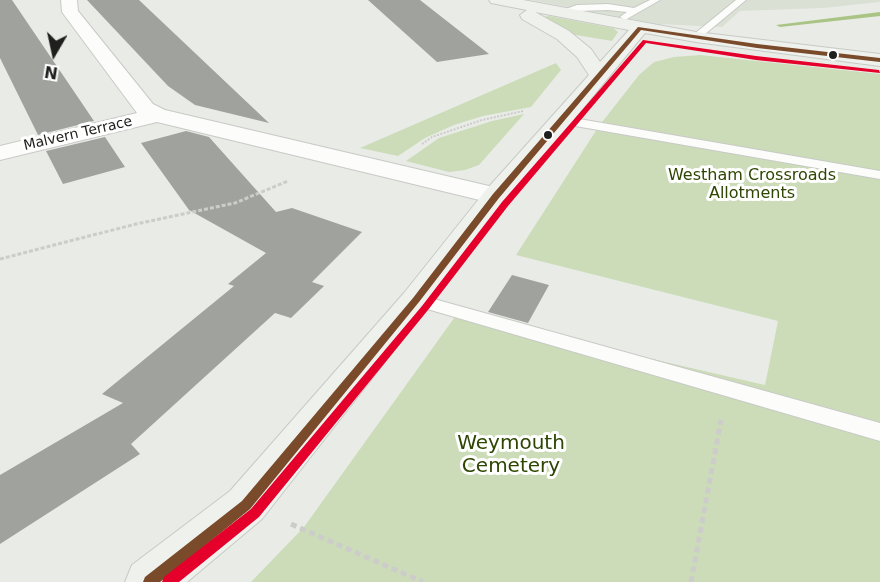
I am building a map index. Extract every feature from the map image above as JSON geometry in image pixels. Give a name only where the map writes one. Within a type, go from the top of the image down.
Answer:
[{"type":"street","points":[[69,0],[70,12],[144,109],[157,115],[496,196]]},
{"type":"street","points":[[497,0],[560,13],[636,15],[696,38],[880,60]]},
{"type":"street","points":[[497,0],[563,35],[584,53],[599,75]]},
{"type":"street","points":[[150,582],[246,505],[416,300],[496,196],[599,75],[636,15]]},
{"type":"street","name":"Malvern Terrace","points":[[0,153],[157,115]]},
{"type":"lane","points":[[696,38],[742,0]]},
{"type":"lane","points":[[560,13],[577,8],[608,7],[636,15]]},
{"type":"lane","points":[[562,120],[880,175]]},
{"type":"lane","points":[[416,300],[880,432]]},
{"type":"path","points":[[415,149],[432,137],[482,120],[525,111]]},
{"type":"path","points":[[0,259],[136,224],[235,203],[289,180]]},
{"type":"path","points":[[691,582],[727,390]]},
{"type":"path","points":[[246,505],[423,582]]},
{"type":"shaded area","points":[[531,0],[880,0],[880,2],[823,8],[740,11],[722,27],[658,24]]},
{"type":"green space","points":[[549,16],[613,28],[618,32],[612,41],[570,34],[542,17]]},
{"type":"green space","name":"Weymouth Cemetery","points":[[700,55],[880,74],[880,582],[251,582],[304,527],[457,314],[765,385],[778,321],[516,255],[599,126],[639,75],[654,62],[674,57]]},
{"type":"green space","points":[[556,63],[561,70],[531,107],[483,116],[454,125],[425,138],[398,156],[360,148]]},
{"type":"green space","points":[[524,114],[479,165],[449,172],[406,161],[439,138],[492,121]]},
{"type":"building","points":[[0,0],[12,0],[94,121],[38,135],[0,58]]},
{"type":"building","points":[[87,0],[139,0],[269,123],[195,105],[168,86]]},
{"type":"building","points":[[368,0],[420,0],[489,54],[437,62]]},
{"type":"building","points":[[186,131],[209,137],[276,212],[292,208],[362,232],[312,282],[324,286],[291,318],[275,313],[131,444],[140,454],[0,544],[0,475],[123,403],[102,394],[234,286],[228,284],[266,253],[189,210],[141,143]]},
{"type":"building","points":[[105,137],[125,167],[63,184],[46,151]]},
{"type":"building","points":[[512,275],[549,285],[528,323],[488,312]]},
{"type":"waterway","points":[[780,25],[880,14]]},
{"type":"transit line","points":[[640,28],[757,46],[880,60]]},
{"type":"transit line","points":[[150,582],[246,505],[416,300],[496,196],[640,28]]},
{"type":"transit line","points":[[169,582],[255,513],[425,308],[505,204],[645,41],[756,58],[879,72]]},
{"type":"park label","name":"Westham Crossroads Allotments","points":[[752,185]]}]
